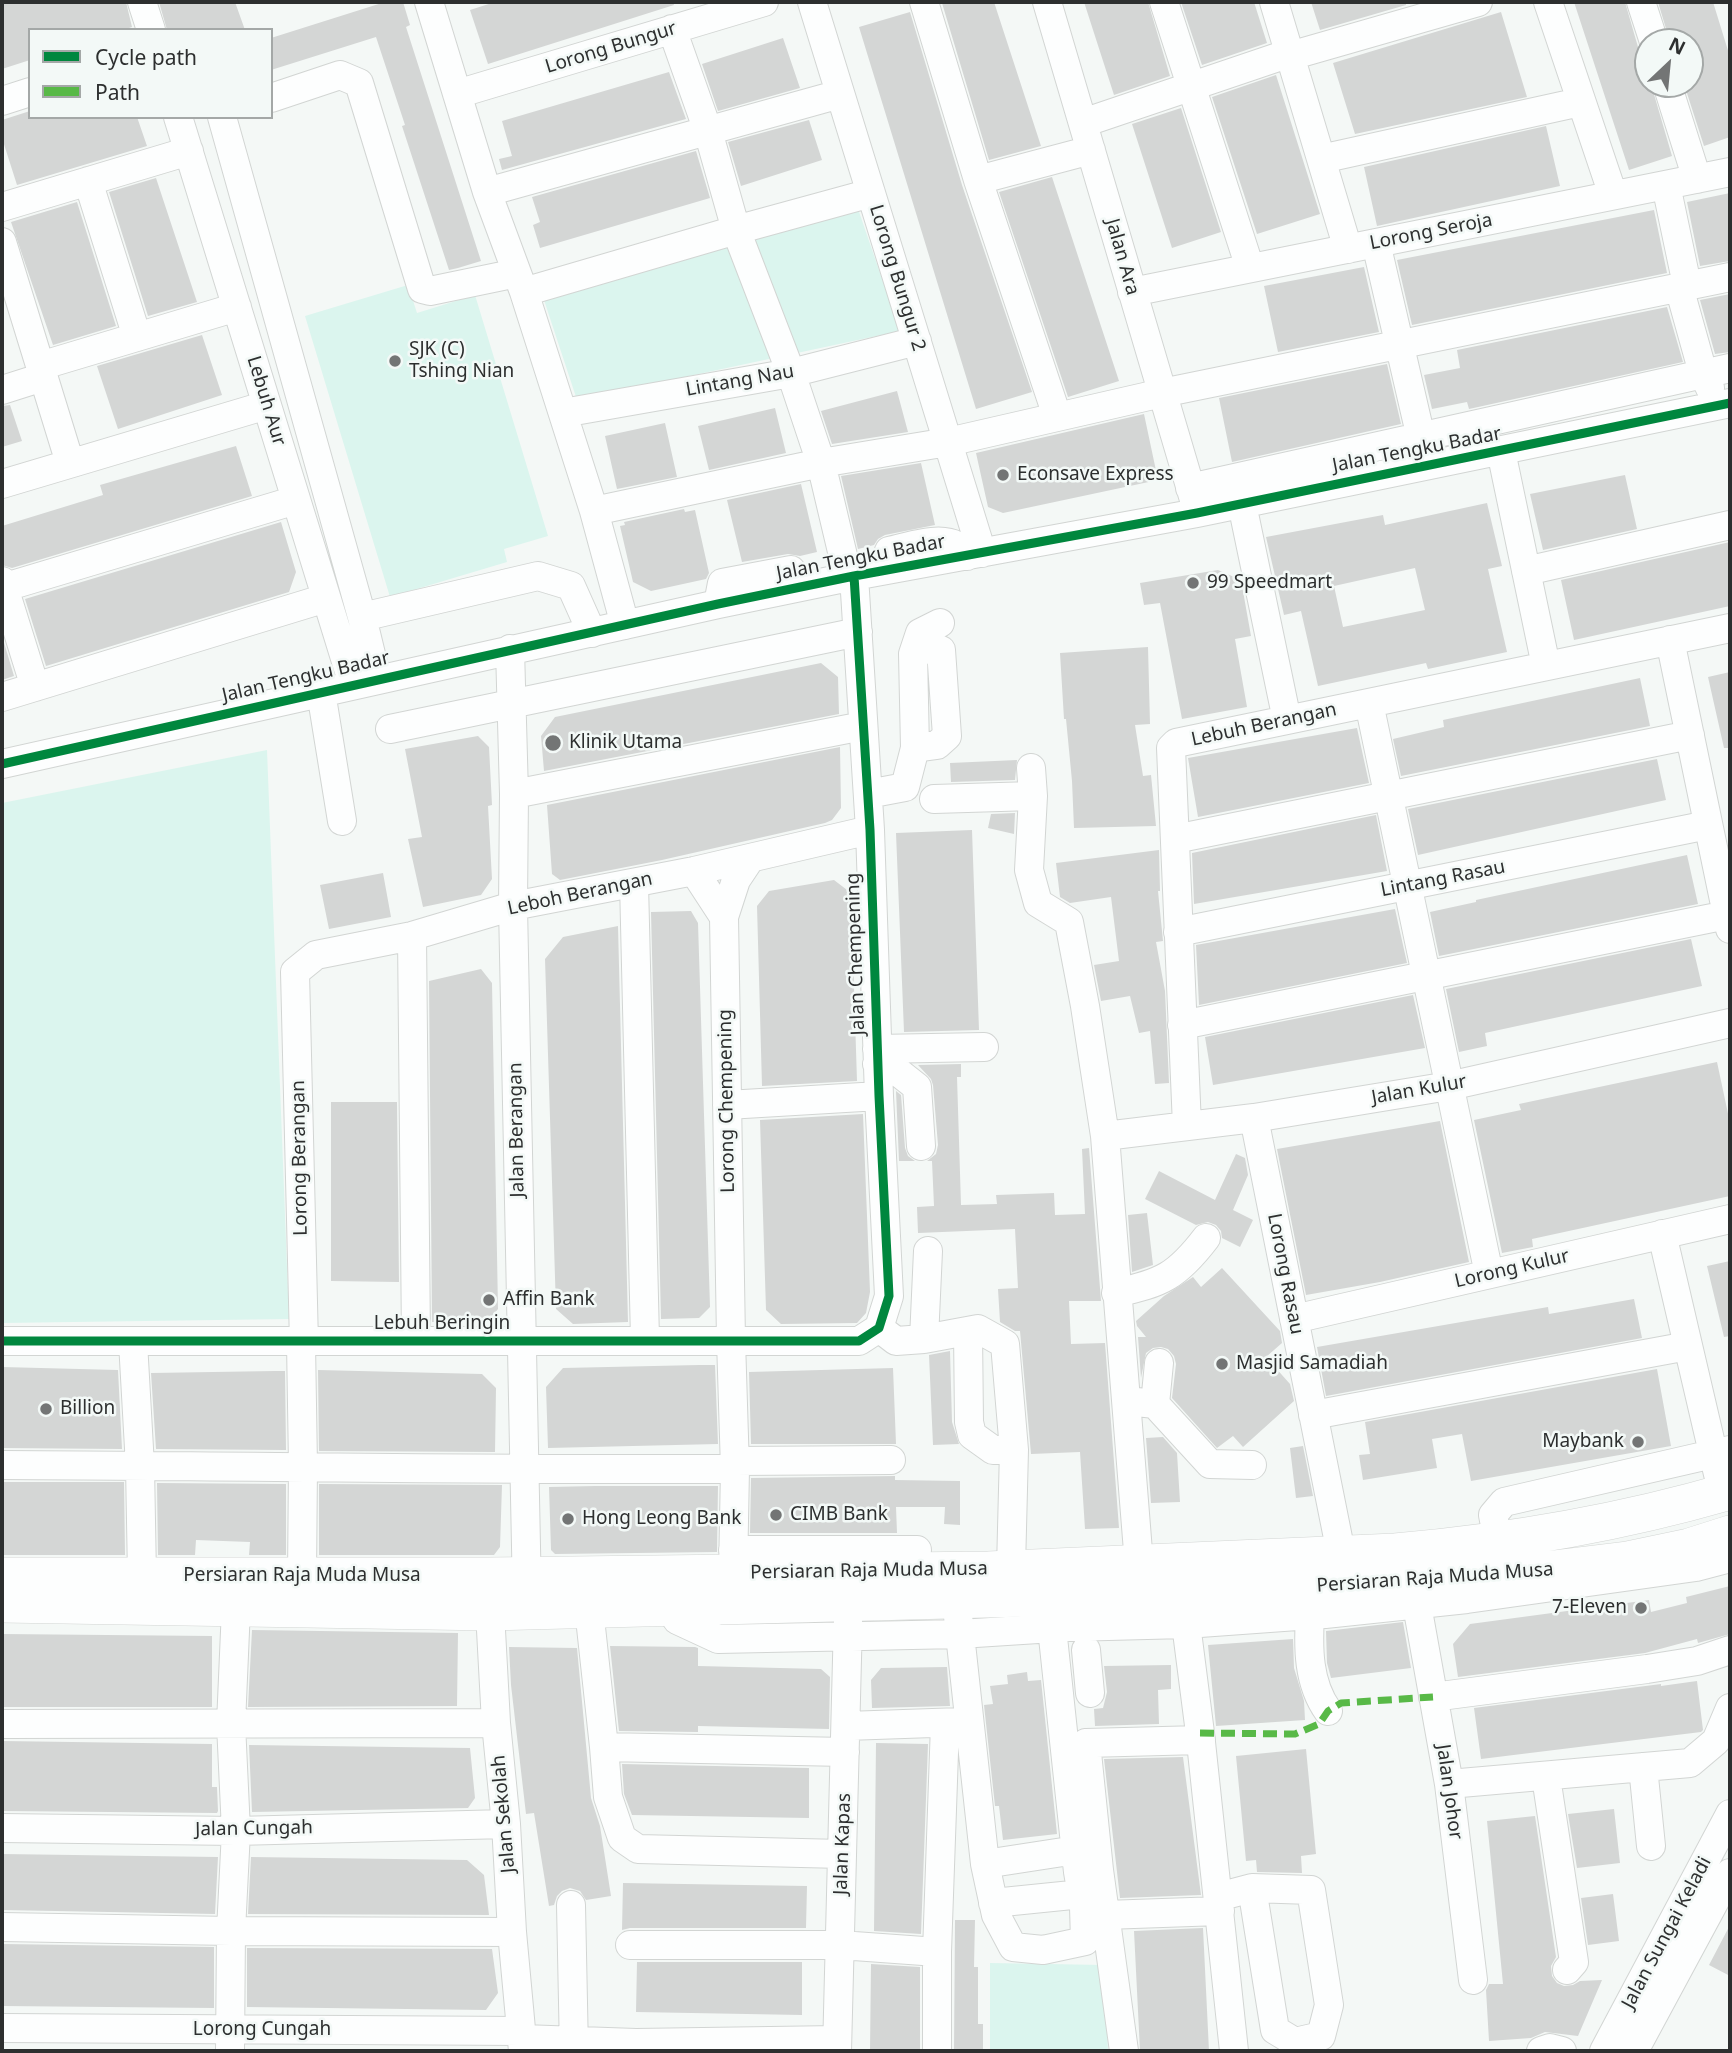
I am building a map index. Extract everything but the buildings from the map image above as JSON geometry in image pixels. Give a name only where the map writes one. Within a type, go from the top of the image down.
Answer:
[{"type":"main road","name":"Persiaran Raja Muda Musa","points":[[2,1576],[526,1576],[733,1561],[1011,1568],[1395,1552],[1570,1530],[1661,1510],[1726,1492]]},
{"type":"main road","name":"Persiaran Raja Muda Musa","points":[[2,1604],[490,1612],[670,1607],[848,1620],[1179,1614],[1383,1584],[1504,1575],[1627,1560],[1689,1547],[1730,1534]]},
{"type":"street","points":[[142,2],[150,28]]},
{"type":"street","name":"Lorong Bungur","points":[[457,94],[672,29],[730,7],[764,2]]},
{"type":"street","name":"Lorong Bungur 2","points":[[811,2],[948,442],[975,555]]},
{"type":"street","points":[[924,2],[978,180],[1056,416]]},
{"type":"street","name":"Jalan Ara","points":[[1047,2],[1194,500]]},
{"type":"street","points":[[1164,2],[1250,268]]},
{"type":"street","points":[[1274,2],[1348,248]]},
{"type":"street","points":[[1083,123],[1290,54],[1478,2]]},
{"type":"street","points":[[1548,2],[1613,195]]},
{"type":"street","points":[[1642,2],[1650,28]]},
{"type":"street","points":[[435,3],[457,94],[594,511],[625,625]]},
{"type":"street","name":"Jalan Chempening","points":[[672,29],[708,131],[736,230],[792,373],[821,463],[849,568],[858,632],[868,794],[878,1096],[890,1296],[879,1328]]},
{"type":"street","points":[[273,97],[340,75],[359,83],[422,289],[430,292],[520,282],[736,230],[871,193]]},
{"type":"street","points":[[2,101],[28,93]]},
{"type":"street","points":[[487,192],[840,94]]},
{"type":"street","points":[[1671,98],[1697,178]]},
{"type":"street","points":[[1321,159],[1580,102]]},
{"type":"street","points":[[2,207],[88,181],[208,119]]},
{"type":"street","points":[[223,119],[362,617],[365,682]]},
{"type":"street","name":"Lebuh Aur","points":[[183,132],[326,598],[365,682]]},
{"type":"street","points":[[978,180],[1091,150]]},
{"type":"street","name":"Lorong Seroja","points":[[1132,292],[1730,172]]},
{"type":"street","points":[[88,181],[137,337]]},
{"type":"street","points":[[1666,185],[1683,286],[1717,370],[1724,404]]},
{"type":"street","points":[[2,242],[70,463]]},
{"type":"street","points":[[1376,243],[1427,464]]},
{"type":"street","points":[[594,511],[821,463],[948,442],[1162,393],[1730,277]]},
{"type":"street","points":[[2,390],[42,372],[137,337],[237,307]]},
{"type":"street","name":"Lintang Nau","points":[[562,413],[792,373],[917,341]]},
{"type":"street","points":[[1194,500],[1420,436],[1717,370]]},
{"type":"street","name":"Jalan Tengku Badar","points":[[2,764],[718,604],[849,568],[975,555],[1194,500],[1242,503],[1724,404]]},
{"type":"street","points":[[2,484],[267,405]]},
{"type":"street","points":[[1501,451],[1546,666]]},
{"type":"street","points":[[35,687],[2,585],[296,499]]},
{"type":"street","points":[[1242,503],[1287,720]]},
{"type":"street","points":[[1526,571],[1730,525]]},
{"type":"street","points":[[362,617],[538,576],[571,586],[592,633]]},
{"type":"street","points":[[2,697],[326,598]]},
{"type":"street","points":[[868,794],[905,787],[915,748],[937,745],[947,736],[941,650],[932,646],[913,654],[920,633],[940,623]]},
{"type":"street","name":"Lebuh Berangan","points":[[1187,1126],[1170,752],[1176,743],[1730,628]]},
{"type":"street","points":[[390,729],[858,632]]},
{"type":"street","points":[[1182,1025],[1426,976],[1729,922],[1670,640]]},
{"type":"street","name":"Jalan Berangan","points":[[510,649],[528,1611]]},
{"type":"street","points":[[321,692],[342,821]]},
{"type":"street","points":[[1369,703],[1489,1274]]},
{"type":"street","points":[[514,794],[863,726]]},
{"type":"street","points":[[1175,839],[1690,735]]},
{"type":"street","points":[[1031,768],[1033,796],[1029,870],[1038,903],[1069,922],[1105,1136],[1139,1564]]},
{"type":"street","points":[[934,799],[1033,796]]},
{"type":"street","name":"Lintang Rasau","points":[[1178,932],[1709,825]]},
{"type":"street","name":"Leboh Berangan","points":[[295,972],[316,955],[412,936],[513,906],[694,871],[870,830]]},
{"type":"street","points":[[724,917],[736,880],[750,859]]},
{"type":"street","points":[[694,871],[724,917]]},
{"type":"street","points":[[634,883],[645,1339]]},
{"type":"street","name":"Lorong Chempening","points":[[724,917],[730,1340],[735,1465],[733,1561]]},
{"type":"street","points":[[412,936],[416,1340]]},
{"type":"street","name":"Lorong Berangan","points":[[295,972],[302,1343],[302,1576]]},
{"type":"street","name":"Jalan Kulur","points":[[1105,1136],[1254,1118],[1449,1086],[1730,1023]]},
{"type":"street","points":[[877,1057],[984,1047]]},
{"type":"street","points":[[877,1057],[917,1087],[921,1146]]},
{"type":"street","points":[[726,1105],[878,1096]]},
{"type":"street","name":"Lorong Rasau","points":[[1254,1118],[1340,1553]]},
{"type":"street","name":"Lorong Kulur","points":[[1294,1319],[1730,1219]]},
{"type":"street","points":[[1662,1234],[1688,1346],[1722,1452],[1726,1492]]},
{"type":"street","points":[[1116,1293],[1153,1285],[1171,1274],[1206,1238]]},
{"type":"street","points":[[924,1339],[929,1251]]},
{"type":"street","points":[[879,1328],[896,1341],[978,1329],[1005,1344],[1014,1450],[1011,1568]]},
{"type":"street","name":"Lebuh Beringin","points":[[2,1341],[302,1343],[416,1340],[859,1340],[879,1328]]},
{"type":"street","points":[[968,1332],[969,1422],[972,1435],[992,1450],[1014,1450]]},
{"type":"street","points":[[133,1342],[140,1466],[142,1576]]},
{"type":"street","points":[[1313,1415],[1688,1346]]},
{"type":"street","points":[[1155,1404],[1159,1363]]},
{"type":"street","points":[[1127,1401],[1155,1404],[1210,1464],[1252,1465]]},
{"type":"street","points":[[1498,1541],[1493,1515],[1504,1502],[1722,1452]]},
{"type":"street","points":[[2,1465],[524,1470],[891,1460]]},
{"type":"street","points":[[1560,1490],[1570,1530]]},
{"type":"street","points":[[733,1561],[917,1550]]},
{"type":"street","points":[[1234,2051],[1200,1740],[1179,1614],[1310,1615],[1417,1605],[1696,1567],[1730,1558]]},
{"type":"street","name":"Jalan Sekolah","points":[[488,1576],[495,1723],[506,1824],[522,2040]]},
{"type":"street","name":"Jalan Johor","points":[[1417,1605],[1449,1784],[1474,1980]]},
{"type":"street","points":[[230,2040],[231,1931],[236,1831],[231,1724],[236,1608]]},
{"type":"street","points":[[589,1609],[608,1797],[622,1838],[638,1849],[842,1854]]},
{"type":"street","points":[[1310,1615],[1308,1652],[1316,1687],[1328,1711]]},
{"type":"street","points":[[937,2051],[937,1952],[957,1723],[958,1617]]},
{"type":"street","points":[[957,1723],[996,1915],[1013,1947],[1043,1950],[1085,1941],[1057,1617]]},
{"type":"street","name":"Jalan Kapas","points":[[837,2046],[848,1620]]},
{"type":"street","points":[[1086,1650],[1090,1693]]},
{"type":"street","points":[[1433,1697],[1647,1669],[1697,1661],[1730,1650]]},
{"type":"street","points":[[1449,1784],[1690,1763],[1716,1741],[1730,1708]]},
{"type":"street","points":[[2,1724],[495,1723]]},
{"type":"street","points":[[604,1747],[846,1739],[957,1723]]},
{"type":"street","points":[[1124,2051],[1105,1915],[1086,1743],[1200,1740]]},
{"type":"street","points":[[1643,1767],[1651,1846]]},
{"type":"street","points":[[1546,1777],[1561,1888],[1573,1949],[1574,1962],[1567,1970]]},
{"type":"street","name":"Jalan Sungai Keladi","points":[[1604,2051],[1730,1814]]},
{"type":"street","name":"Jalan Cungah","points":[[2,1828],[236,1831],[506,1824]]},
{"type":"street","points":[[985,1864],[1063,1852],[1077,1855]]},
{"type":"street","name":"Jalan Sungai Keladi","points":[[1634,2051],[1730,1873]]},
{"type":"street","points":[[1105,1915],[1219,1904],[1252,1888],[1311,1890],[1329,2005],[1321,2036],[1295,2042],[1275,2030],[1252,1888]]},
{"type":"street","points":[[993,1903],[1082,1895]]},
{"type":"street","points":[[571,1905],[574,2046]]},
{"type":"street","points":[[2,1927],[513,1932]]},
{"type":"street","points":[[630,1945],[840,1945],[937,1952]]},
{"type":"street","name":"Lorong Cungah","points":[[2,2028],[118,2040],[522,2040],[574,2046],[636,2043],[837,2046]]},
{"type":"street","points":[[1541,2051],[1549,2048],[1562,2051]]},
{"type":"green space","points":[[857,206],[900,331],[577,400],[544,300]]},
{"type":"green space","points":[[408,285],[417,313],[475,295],[548,536],[504,549],[507,562],[390,597],[305,316]]},
{"type":"green space","points":[[267,750],[289,1319],[2,1323],[2,803]]},
{"type":"green space","points":[[990,1963],[1104,1965],[1108,2051],[990,2051]]},
{"type":"marked path","points":[[1200,1733],[1295,1734],[1319,1724],[1328,1711],[1341,1703],[1433,1697]]},
{"type":"cycle path","points":[[2,764],[718,604],[854,576],[1197,513],[1730,403]]},
{"type":"cycle path","points":[[2,1341],[859,1341],[879,1328],[889,1296],[870,830],[854,576]]},
{"type":"place","name":"SJK (C) Tshing Nian","points":[[395,361]]},
{"type":"place","name":"Econsave Express","points":[[1003,475]]},
{"type":"place","name":"99 Speedmart","points":[[1193,583]]},
{"type":"place","name":"Klinik Utama","points":[[553,743]]},
{"type":"place","name":"Affin Bank","points":[[489,1300]]},
{"type":"place","name":"Masjid Samadiah","points":[[1222,1364]]},
{"type":"place","name":"Billion","points":[[46,1409]]},
{"type":"place","name":"Maybank","points":[[1638,1442]]},
{"type":"place","name":"CIMB Bank","points":[[776,1515]]},
{"type":"place","name":"Hong Leong Bank","points":[[568,1519]]},
{"type":"place","name":"7-Eleven","points":[[1641,1608]]}]
